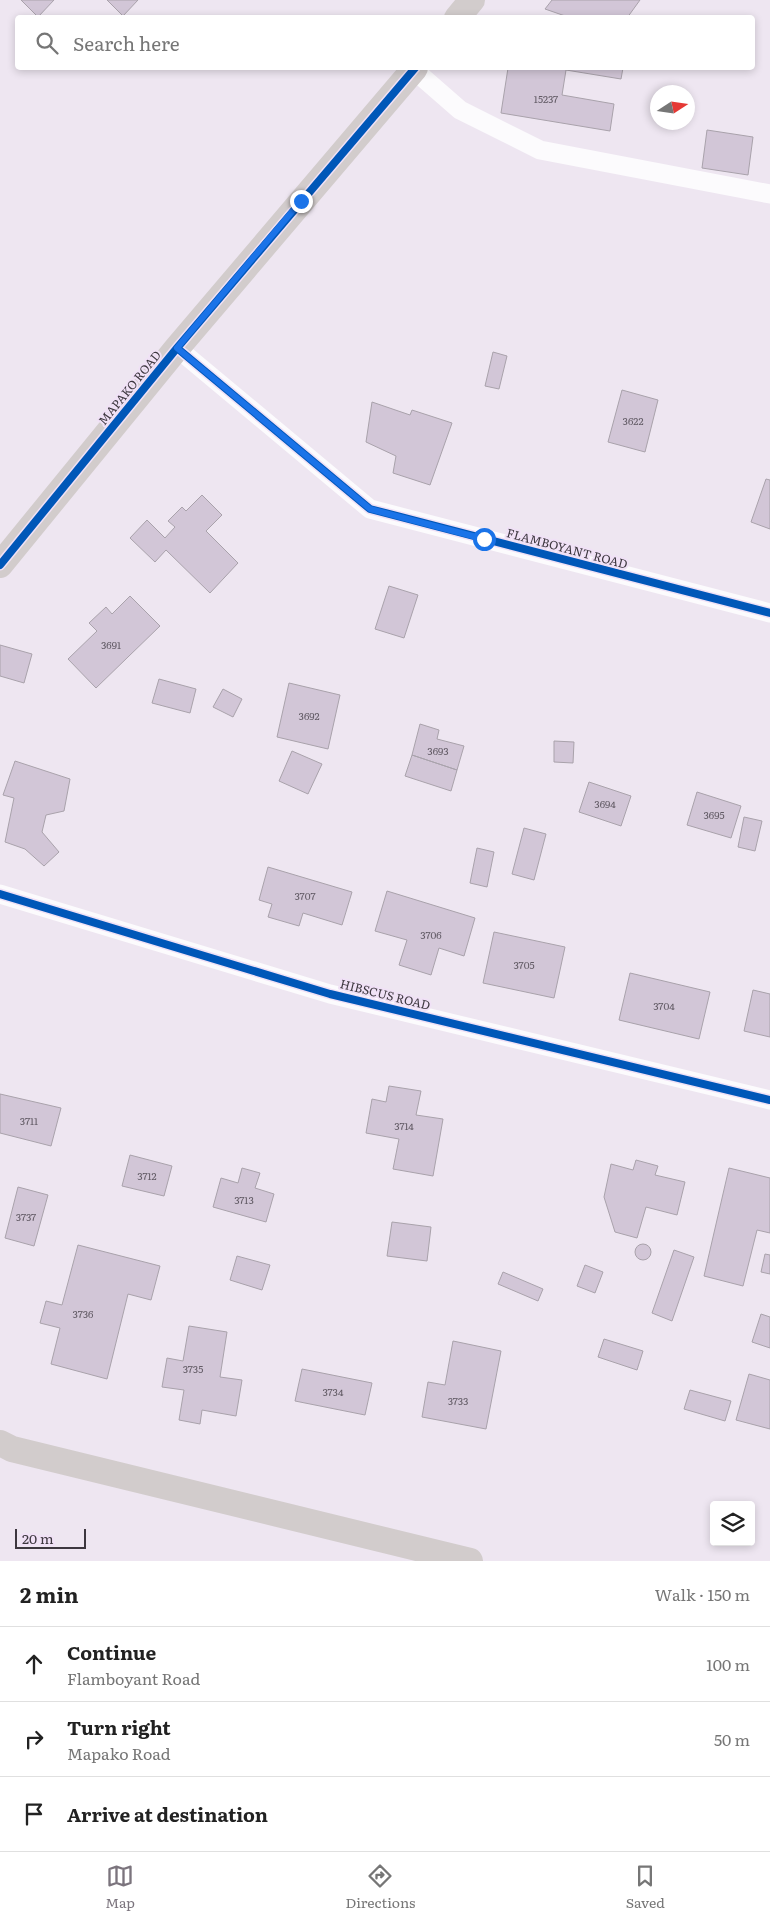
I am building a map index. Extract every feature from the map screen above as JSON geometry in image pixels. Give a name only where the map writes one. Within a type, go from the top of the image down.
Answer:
[{"type":"street","points":[[460,15],[472,0]]},
{"type":"street","name":"MAPAKO ROAD","points":[[0,565],[177,348],[412,70]]},
{"type":"street","points":[[416,70],[460,110],[540,150],[770,194]]},
{"type":"street","name":"FLAMBOYANT ROAD","points":[[177,348],[370,509],[770,613]]},
{"type":"street","name":"HIBSCUS ROAD","points":[[0,894],[330,994],[770,1100]]},
{"type":"street","points":[[0,1443],[12,1449],[470,1561]]},
{"type":"building","points":[[21,0],[54,0],[40,15],[36,15]]},
{"type":"building","points":[[107,0],[138,0],[124,15]]},
{"type":"building","points":[[552,0],[640,0],[629,15],[562,15],[545,9]]},
{"type":"building","points":[[508,70],[566,70],[562,95],[614,104],[610,131],[501,113]]},
{"type":"building","points":[[566,70],[623,70],[621,79]]},
{"type":"building","points":[[707,130],[753,137],[748,175],[702,168]]},
{"type":"building","points":[[493,352],[507,356],[499,389],[485,386]]},
{"type":"building","points":[[622,390],[658,400],[645,452],[608,442]]},
{"type":"building","points":[[372,402],[410,415],[412,410],[452,423],[430,485],[393,473],[396,456],[366,442]]},
{"type":"building","points":[[766,479],[770,480],[770,529],[751,522]]},
{"type":"building","points":[[202,495],[222,515],[206,531],[238,563],[210,593],[166,550],[155,562],[130,538],[147,520],[165,538],[175,527],[168,521],[182,507],[186,511]]},
{"type":"building","points":[[389,586],[418,595],[404,638],[375,629]]},
{"type":"building","points":[[130,596],[160,626],[96,688],[68,659],[97,631],[89,623],[106,607],[112,614]]},
{"type":"building","points":[[0,645],[32,654],[24,683],[0,676]]},
{"type":"building","points":[[159,679],[196,689],[190,713],[152,703]]},
{"type":"building","points":[[289,683],[340,695],[328,749],[277,737]]},
{"type":"building","points":[[223,689],[242,699],[233,717],[213,707]]},
{"type":"building","points":[[420,724],[439,730],[437,739],[464,746],[457,770],[412,755]]},
{"type":"building","points":[[554,741],[574,742],[573,763],[554,762]]},
{"type":"building","points":[[292,751],[322,764],[308,794],[279,781]]},
{"type":"building","points":[[412,755],[457,770],[451,791],[405,776]]},
{"type":"building","points":[[15,761],[70,779],[64,811],[46,815],[42,832],[59,852],[44,866],[25,849],[5,842],[14,798],[3,795]]},
{"type":"building","points":[[589,782],[631,796],[621,826],[579,812]]},
{"type":"building","points":[[697,792],[741,806],[731,838],[687,825]]},
{"type":"building","points":[[744,817],[762,821],[755,851],[738,847]]},
{"type":"building","points":[[524,828],[546,834],[534,880],[512,874]]},
{"type":"building","points":[[477,848],[494,852],[487,887],[470,883]]},
{"type":"building","points":[[268,867],[352,892],[342,925],[303,913],[299,926],[268,917],[272,904],[259,900]]},
{"type":"building","points":[[387,891],[475,918],[464,956],[439,948],[431,975],[399,965],[407,940],[375,931]]},
{"type":"building","points":[[494,932],[565,947],[554,998],[483,983]]},
{"type":"building","points":[[630,973],[710,992],[699,1039],[619,1020]]},
{"type":"building","points":[[753,990],[770,994],[770,1037],[744,1031]]},
{"type":"building","points":[[389,1086],[421,1091],[416,1115],[443,1119],[433,1176],[393,1169],[399,1139],[366,1133],[372,1099],[386,1102]]},
{"type":"building","points":[[0,1094],[61,1108],[51,1146],[0,1133]]},
{"type":"building","points":[[130,1155],[172,1166],[164,1196],[122,1186]]},
{"type":"building","points":[[636,1160],[658,1166],[655,1175],[685,1182],[677,1215],[646,1207],[637,1238],[615,1232],[604,1197],[611,1164],[633,1170]]},
{"type":"building","points":[[242,1168],[260,1173],[255,1188],[274,1194],[266,1222],[213,1207],[221,1178],[238,1183]]},
{"type":"building","points":[[729,1168],[770,1178],[770,1233],[757,1230],[743,1286],[704,1276]]},
{"type":"building","points":[[18,1187],[48,1195],[34,1246],[5,1238]]},
{"type":"building","points":[[392,1222],[431,1227],[427,1261],[387,1256]]},
{"type":"building","points":[[643,1244],[651,1252],[643,1260],[635,1252]]},
{"type":"building","points":[[78,1245],[160,1266],[151,1300],[128,1294],[107,1379],[51,1364],[60,1328],[40,1323],[46,1301],[62,1305]]},
{"type":"building","points":[[674,1250],[694,1257],[672,1321],[652,1313]]},
{"type":"building","points":[[765,1254],[770,1255],[770,1274],[761,1272]]},
{"type":"building","points":[[237,1256],[270,1265],[262,1290],[230,1280]]},
{"type":"building","points":[[585,1265],[603,1272],[595,1293],[577,1286]]},
{"type":"building","points":[[503,1272],[543,1289],[538,1301],[498,1284]]},
{"type":"building","points":[[761,1314],[770,1317],[770,1348],[752,1342]]},
{"type":"building","points":[[189,1326],[227,1332],[220,1377],[242,1380],[236,1416],[202,1410],[200,1424],[179,1420],[184,1390],[162,1387],[167,1358],[183,1361]]},
{"type":"building","points":[[604,1339],[643,1351],[637,1370],[598,1357]]},
{"type":"building","points":[[453,1341],[501,1351],[486,1429],[422,1417],[428,1382],[445,1385]]},
{"type":"building","points":[[302,1369],[372,1383],[365,1415],[295,1401]]},
{"type":"building","points":[[749,1374],[770,1380],[770,1429],[736,1420]]},
{"type":"building","points":[[690,1390],[731,1401],[725,1421],[684,1409]]},
{"type":"cycle path","points":[[0,565],[177,348],[413,70]]},
{"type":"cycle path","points":[[177,348],[370,509],[770,613]]},
{"type":"cycle path","points":[[0,894],[330,994],[770,1100]]},
{"type":"route","points":[[301,201],[177,348],[370,509],[484,539]]}]
